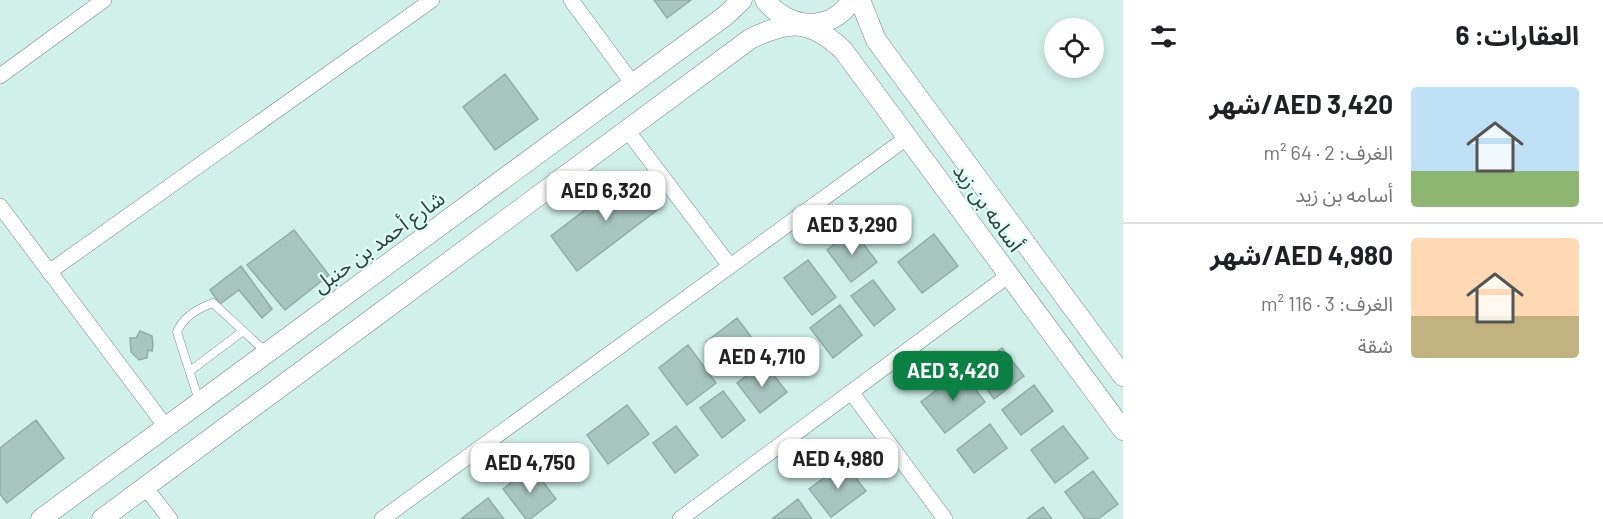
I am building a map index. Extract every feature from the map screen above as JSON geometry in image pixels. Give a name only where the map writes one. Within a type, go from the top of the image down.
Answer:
[{"type":"street","points":[[49,272],[432,0]]},
{"type":"street","points":[[571,0],[633,84]]},
{"type":"street","name":"شارع أحمد بن حنبل","points":[[41,519],[725,16],[742,0]]},
{"type":"street","name":"أسامه بن زيد","points":[[765,0],[774,12],[788,20],[825,33],[843,50],[1123,430]]},
{"type":"street","points":[[102,519],[750,39],[783,27],[823,23],[839,15],[852,0]]},
{"type":"street","name":"أسامه بن زيد","points":[[860,0],[876,40],[1123,376]]},
{"type":"street","points":[[0,76],[101,1]]},
{"type":"street","points":[[627,130],[730,266]]},
{"type":"street","points":[[382,519],[908,137]]},
{"type":"street","points":[[0,206],[166,427]]},
{"type":"street","points":[[687,517],[1009,275]]},
{"type":"street","points":[[851,392],[945,519]]},
{"type":"street","points":[[146,487],[170,519]]},
{"type":"lane","points":[[200,402],[177,332],[180,324],[201,307],[213,303],[267,353]]},
{"type":"lane","points":[[190,371],[243,331]]},
{"type":"building","points":[[654,0],[691,0],[667,18]]},
{"type":"building","points":[[505,74],[538,119],[495,150],[463,107]]},
{"type":"building","points":[[635,172],[661,207],[577,271],[551,236]]},
{"type":"building","points":[[294,230],[329,275],[285,310],[247,265]]},
{"type":"building","points":[[853,230],[877,262],[851,282],[827,250]]},
{"type":"building","points":[[934,234],[958,266],[922,293],[898,262]]},
{"type":"building","points":[[808,260],[836,297],[812,315],[784,278]]},
{"type":"building","points":[[241,266],[272,309],[262,318],[239,290],[220,304],[210,290]]},
{"type":"building","points":[[873,280],[895,309],[874,326],[851,296]]},
{"type":"building","points":[[840,305],[862,335],[833,358],[810,328]]},
{"type":"building","points":[[737,318],[761,350],[730,374],[706,342]]},
{"type":"building","points":[[140,331],[152,336],[153,345],[152,351],[148,350],[147,358],[139,360],[131,352],[130,338],[136,338]]},
{"type":"building","points":[[688,345],[716,383],[687,405],[659,368]]},
{"type":"building","points":[[1002,348],[1024,376],[994,399],[973,370]]},
{"type":"building","points":[[764,363],[787,392],[760,413],[737,383]]},
{"type":"building","points":[[962,371],[985,402],[945,433],[921,402]]},
{"type":"building","points":[[1034,385],[1053,411],[1021,435],[1002,410]]},
{"type":"building","points":[[723,391],[745,420],[722,438],[700,408]]},
{"type":"building","points":[[627,405],[649,434],[608,464],[587,435]]},
{"type":"building","points":[[36,420],[64,458],[7,503],[0,494],[0,448]]},
{"type":"building","points":[[990,424],[1007,448],[974,473],[957,450]]},
{"type":"building","points":[[676,426],[698,455],[675,473],[653,443]]},
{"type":"building","points":[[1063,426],[1088,458],[1055,483],[1031,450]]},
{"type":"building","points":[[844,463],[866,491],[831,517],[809,489]]},
{"type":"building","points":[[532,467],[556,499],[530,519],[526,519],[503,489]]},
{"type":"building","points":[[1093,471],[1118,504],[1098,519],[1085,519],[1065,492]]},
{"type":"building","points":[[488,498],[504,519],[461,519]]},
{"type":"building","points":[[798,499],[812,519],[772,519]]},
{"type":"building","points":[[1043,507],[1052,519],[1027,519]]}]
